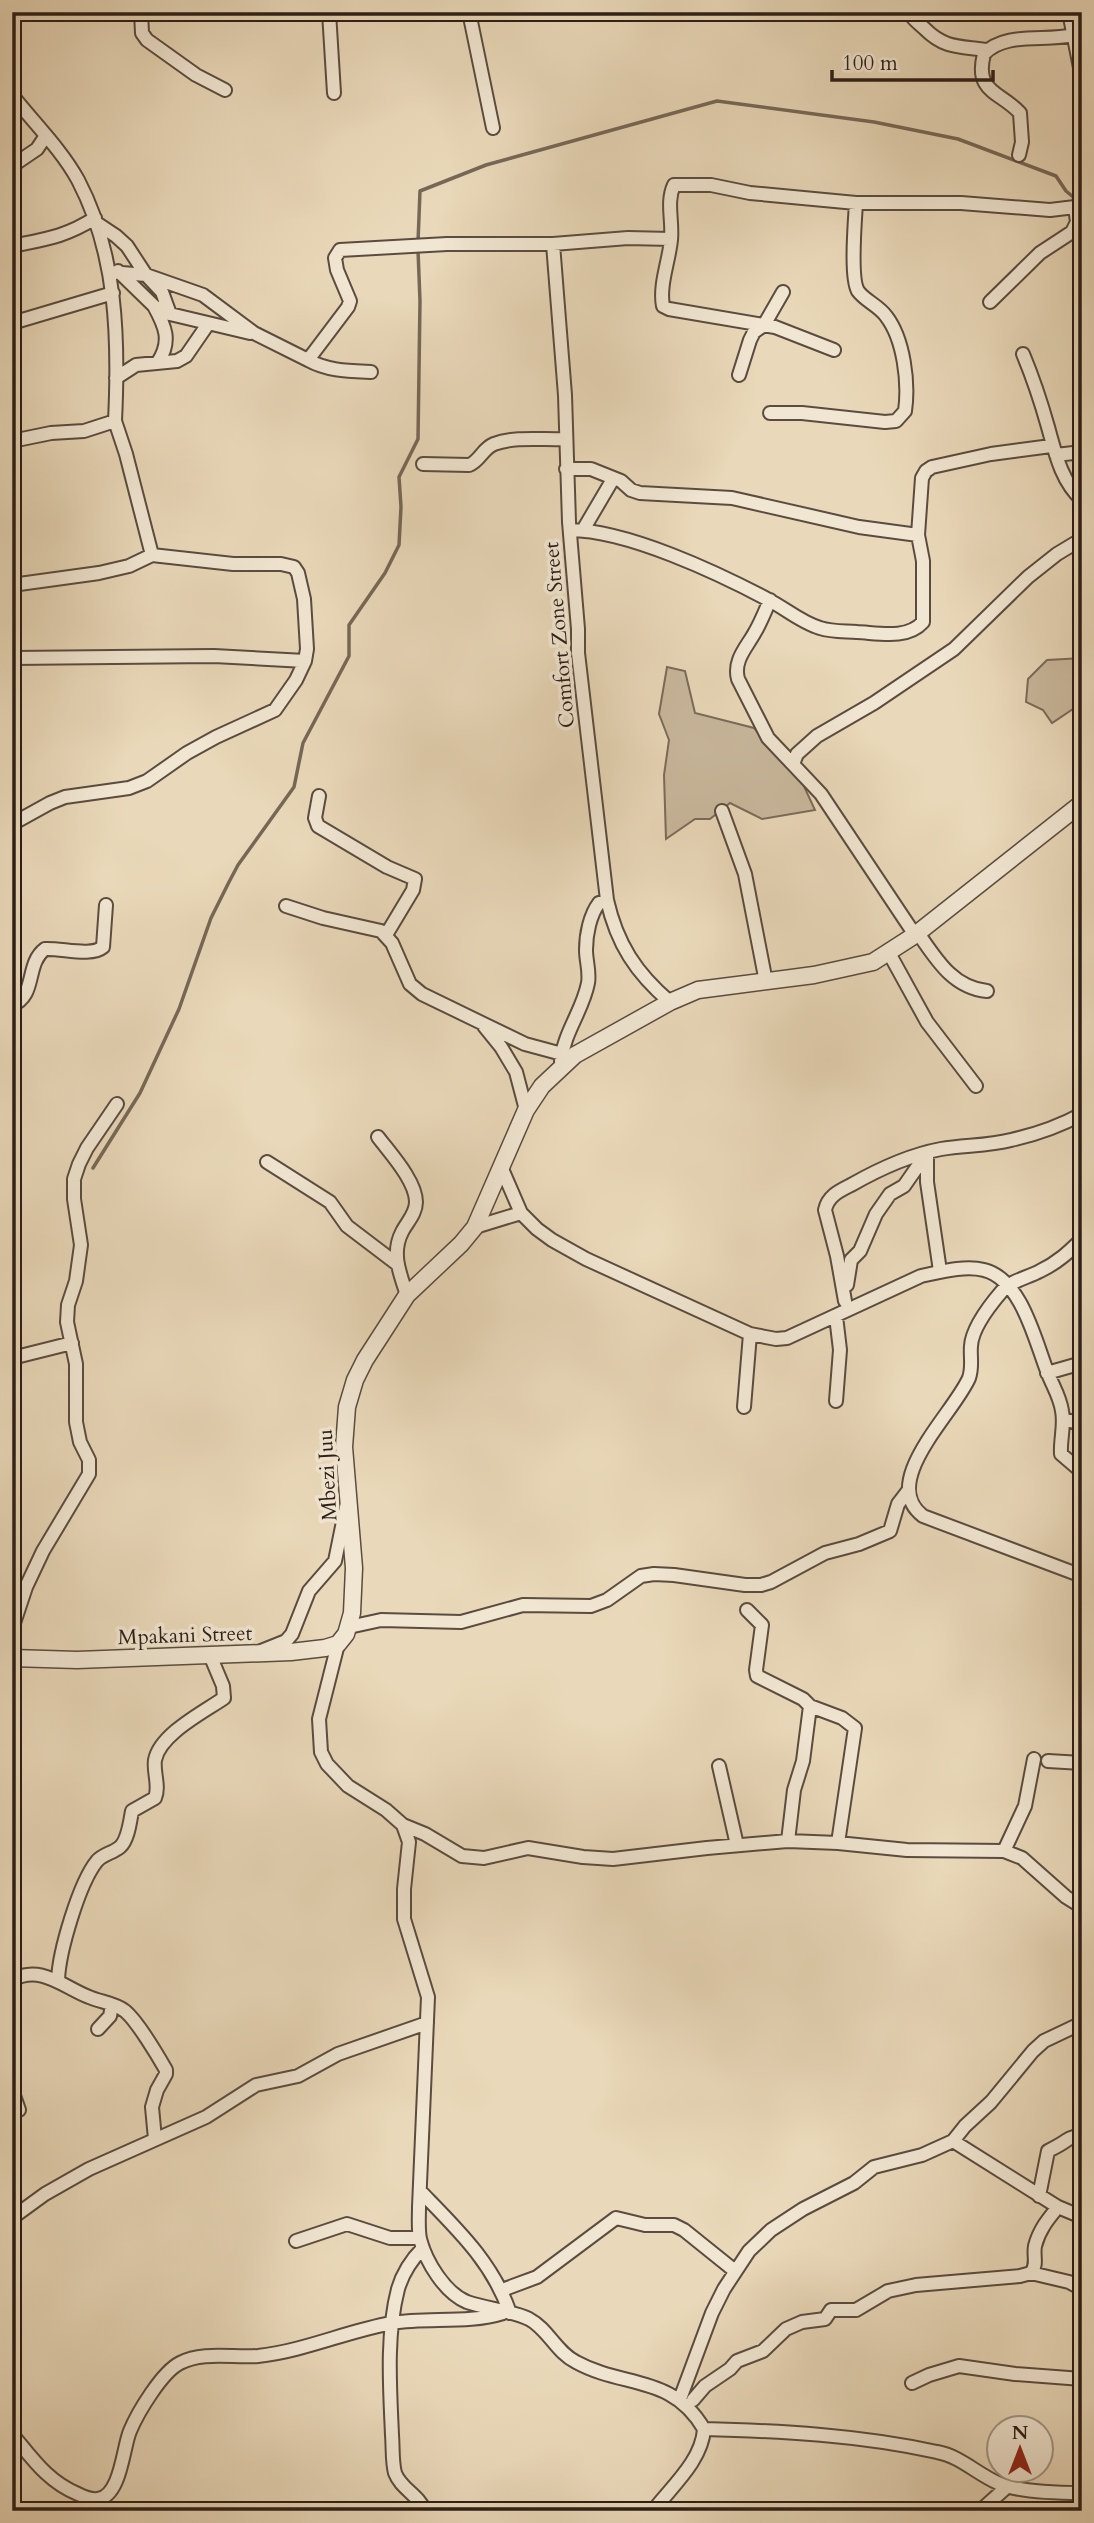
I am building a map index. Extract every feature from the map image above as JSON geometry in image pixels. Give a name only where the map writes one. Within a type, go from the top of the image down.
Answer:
[{"type":"street","points":[[141,12],[142,33],[147,40],[196,75],[225,90]]},
{"type":"street","points":[[329,12],[334,93]]},
{"type":"street","points":[[469,12],[493,128]]},
{"type":"street","points":[[909,12],[932,37],[943,44],[987,50],[1010,41],[1073,35]]},
{"type":"street","points":[[1069,12],[1082,78]]},
{"type":"street","points":[[987,50],[982,67],[985,85],[989,91],[1018,110],[1021,116],[1022,142],[1019,155]]},
{"type":"street","points":[[12,95],[77,179],[96,221],[114,272],[115,421],[152,555]]},
{"type":"street","points":[[12,166],[37,149],[45,137]]},
{"type":"street","points":[[834,350],[764,325],[663,306],[671,239],[670,197],[675,184],[711,185],[750,193],[856,203],[972,204],[1050,210],[1078,204],[1077,222],[1072,232],[1040,253],[990,302]]},
{"type":"street","points":[[771,413],[802,413],[885,422],[896,421],[905,411],[906,387],[897,337],[885,315],[860,293],[856,286],[853,244],[856,203]]},
{"type":"street","points":[[12,246],[61,236],[96,221]]},
{"type":"street","points":[[96,221],[122,240],[146,275],[162,292],[170,314]]},
{"type":"street","points":[[308,360],[350,301],[337,270],[335,258],[340,250],[447,244],[553,244],[618,238],[671,239]]},
{"type":"street","name":"Comfort Zone Street","points":[[553,244],[565,395],[566,469],[576,530],[578,653],[607,900],[612,922],[628,957],[670,1002]]},
{"type":"street","points":[[114,272],[146,275],[203,295],[254,333],[321,367],[371,372]]},
{"type":"street","points":[[114,272],[153,306],[170,314],[222,328],[254,333]]},
{"type":"street","points":[[739,375],[754,332],[764,325],[783,292]]},
{"type":"street","points":[[12,323],[113,293]]},
{"type":"street","points":[[153,306],[165,325],[167,340],[166,348],[158,362]]},
{"type":"street","points":[[222,328],[229,314]]},
{"type":"street","points":[[116,378],[136,365],[177,361],[186,356],[208,324]]},
{"type":"street","points":[[1023,354],[1054,451],[1067,482],[1082,500]]},
{"type":"street","points":[[12,441],[51,433],[84,431],[115,421]]},
{"type":"street","points":[[424,464],[469,465],[477,462],[486,449],[495,444],[513,440],[565,439]]},
{"type":"street","points":[[613,479],[576,530],[652,547],[770,600],[812,625],[876,635],[914,630],[923,622],[923,561],[918,535],[922,478],[926,471],[991,454],[1082,452]]},
{"type":"street","points":[[566,469],[591,469],[621,481],[640,494],[732,498],[859,527],[918,535]]},
{"type":"street","points":[[793,764],[797,754],[817,736],[874,703],[954,649],[1028,577],[1057,554],[1082,539]]},
{"type":"street","points":[[12,585],[99,573],[129,566],[152,555],[233,564],[281,564],[294,567],[298,573],[307,635],[305,661],[282,702],[265,716],[187,753],[148,781],[129,788],[65,797],[12,824]]},
{"type":"street","points":[[770,600],[741,654],[736,675],[768,738],[821,794],[917,934],[949,974],[967,987],[987,991]]},
{"type":"street","points":[[12,658],[214,656],[305,661]]},
{"type":"street","points":[[320,796],[315,818],[318,826],[387,867],[415,879],[413,890],[386,935]]},
{"type":"street","name":"Mbezi Juu","points":[[349,1627],[355,1599],[344,1447],[350,1393],[365,1360],[407,1295],[461,1244],[475,1227],[526,1110],[561,1061],[670,1002],[698,990],[859,967],[889,953],[917,934],[1082,803]]},
{"type":"street","points":[[722,811],[745,874],[766,982]]},
{"type":"street","points":[[286,906],[343,923],[375,928],[386,935],[410,984],[437,1003],[480,1020],[561,1061],[567,1035],[585,996],[589,979],[586,950],[590,920],[599,903],[607,900]]},
{"type":"street","points":[[12,1005],[23,999],[27,993],[37,955],[45,949],[90,951],[103,947],[106,905]]},
{"type":"street","points":[[889,953],[928,1022],[976,1086]]},
{"type":"street","points":[[480,1020],[502,1046],[516,1072],[526,1110]]},
{"type":"street","points":[[12,1629],[26,1587],[43,1551],[89,1474],[89,1460],[80,1442],[76,1422],[77,1391],[67,1312],[81,1245],[74,1180],[87,1148],[117,1104]]},
{"type":"street","points":[[850,1304],[825,1210],[826,1202],[833,1195],[889,1165],[940,1149],[1008,1141],[1053,1129],[1082,1114]]},
{"type":"street","points":[[377,1137],[414,1189],[416,1200],[412,1218],[401,1234],[397,1252],[397,1264],[407,1295]]},
{"type":"street","points":[[927,1153],[927,1182],[940,1272]]},
{"type":"street","points":[[850,1304],[851,1260],[860,1251],[871,1223],[890,1194],[904,1186],[927,1153]]},
{"type":"street","points":[[267,1162],[330,1202],[343,1223],[397,1264]]},
{"type":"street","points":[[502,1169],[521,1213],[537,1230],[586,1259],[750,1334],[776,1339],[787,1338],[835,1316],[850,1304],[906,1282],[940,1272],[984,1269],[1009,1285],[1019,1300],[1047,1374],[1058,1395],[1063,1419],[1061,1454],[1082,1472]]},
{"type":"street","points":[[475,1227],[521,1213]]},
{"type":"street","points":[[1082,1239],[1062,1259],[1009,1285],[993,1303],[973,1337],[970,1374],[916,1461],[909,1479],[908,1491],[914,1509],[923,1516],[1082,1576]]},
{"type":"street","points":[[835,1316],[840,1350],[836,1401]]},
{"type":"street","points":[[744,1407],[750,1334]]},
{"type":"street","points":[[12,1358],[72,1343]]},
{"type":"street","points":[[1047,1374],[1082,1363]]},
{"type":"street","points":[[1063,1419],[1082,1424]]},
{"type":"street","points":[[908,1491],[898,1504],[890,1531],[859,1544],[825,1552],[761,1585],[654,1574],[641,1576],[607,1600],[591,1606],[523,1605],[461,1622],[382,1620],[349,1627],[338,1644],[319,1719],[321,1752],[327,1764],[348,1786],[403,1825],[425,1833],[462,1856],[472,1859],[528,1848],[614,1859],[788,1841],[907,1850],[1004,1851],[1022,1858],[1066,1898],[1082,1907]]},
{"type":"street","points":[[257,1653],[288,1638],[295,1629],[309,1591],[331,1568],[337,1554],[348,1498]]},
{"type":"street","points":[[747,1609],[762,1625],[757,1676],[803,1699],[810,1706],[851,1723],[855,1728],[838,1843]]},
{"type":"street","name":"Mpakani Street","points":[[12,1658],[77,1660],[257,1653],[309,1650],[338,1644]]},
{"type":"street","points":[[58,1980],[60,1955],[90,1873],[100,1858],[119,1848],[124,1842],[136,1807],[155,1798],[158,1793],[155,1760],[165,1741],[190,1720],[224,1698],[223,1686],[210,1654]]},
{"type":"street","points":[[788,1841],[794,1790],[803,1761],[810,1706]]},
{"type":"street","points":[[1004,1851],[1025,1806],[1041,1760],[1082,1763]]},
{"type":"street","points":[[719,1766],[737,1845]]},
{"type":"street","points":[[403,1825],[409,1842],[404,1919],[428,1990],[421,2192],[422,2243],[446,2287],[455,2295],[466,2301],[530,2320],[573,2361],[687,2399]]},
{"type":"street","points":[[12,1980],[30,1975],[58,1980],[72,1990],[113,2005],[129,2015],[166,2070],[152,2107],[155,2139]]},
{"type":"street","points":[[98,2029],[110,2016],[113,2005]]},
{"type":"street","points":[[12,2218],[81,2173],[206,2116],[256,2085],[298,2076],[338,2054],[427,2023]]},
{"type":"street","points":[[653,2511],[701,2447],[701,2425],[687,2399],[688,2379],[712,2314],[749,2251],[771,2230],[803,2209],[853,2183],[874,2167],[922,2155],[953,2141],[991,2102],[1033,2051],[1044,2041],[1082,2023]]},
{"type":"street","points":[[12,2090],[19,2110]]},
{"type":"street","points":[[1039,2196],[1048,2151],[1062,2146],[1066,2140],[1082,2133]]},
{"type":"street","points":[[953,2141],[1039,2196],[1082,2217]]},
{"type":"street","points":[[421,2192],[473,2247],[502,2290],[508,2312]]},
{"type":"street","points":[[1031,2273],[1035,2266],[1034,2249],[1041,2231],[1058,2207]]},
{"type":"street","points":[[502,2290],[537,2277],[616,2218],[645,2225],[674,2225],[735,2271]]},
{"type":"street","points":[[296,2241],[347,2224],[390,2238],[422,2243]]},
{"type":"street","points":[[422,2243],[404,2273],[398,2290],[393,2323],[391,2402],[395,2473],[425,2511]]},
{"type":"street","points":[[687,2399],[743,2357],[763,2351],[786,2329],[802,2322],[825,2319],[831,2310],[856,2310],[888,2291],[1031,2273],[1069,2282],[1082,2289]]},
{"type":"street","points":[[12,2434],[51,2480],[79,2495],[97,2500],[106,2496],[112,2488],[134,2422],[149,2397],[176,2364],[188,2359],[284,2352],[393,2323],[421,2319],[487,2317],[508,2312]]},
{"type":"street","points":[[912,2383],[959,2366],[1082,2379]]},
{"type":"street","points":[[701,2425],[839,2437],[938,2452],[950,2455],[1000,2485],[1054,2493],[1082,2493]]},
{"type":"street","points":[[980,2511],[1009,2485]]},
{"type":"shaded area","points":[[1082,658],[1082,703],[1052,723],[1043,710],[1026,702],[1028,679],[1047,660]]},
{"type":"shaded area","points":[[667,667],[685,671],[695,713],[754,728],[802,782],[815,810],[762,819],[730,803],[710,819],[695,819],[666,839],[664,775],[669,740],[659,714]]},
{"type":"waterway","points":[[418,242],[420,191],[486,165],[717,101],[874,122],[958,139],[1056,176],[1066,191],[1078,201]]},
{"type":"waterway","points":[[93,1168],[140,1093],[179,1009],[211,918],[229,882],[238,865],[294,787],[303,743],[349,656],[349,625],[385,573],[399,545],[399,477],[418,439],[418,250]]}]
